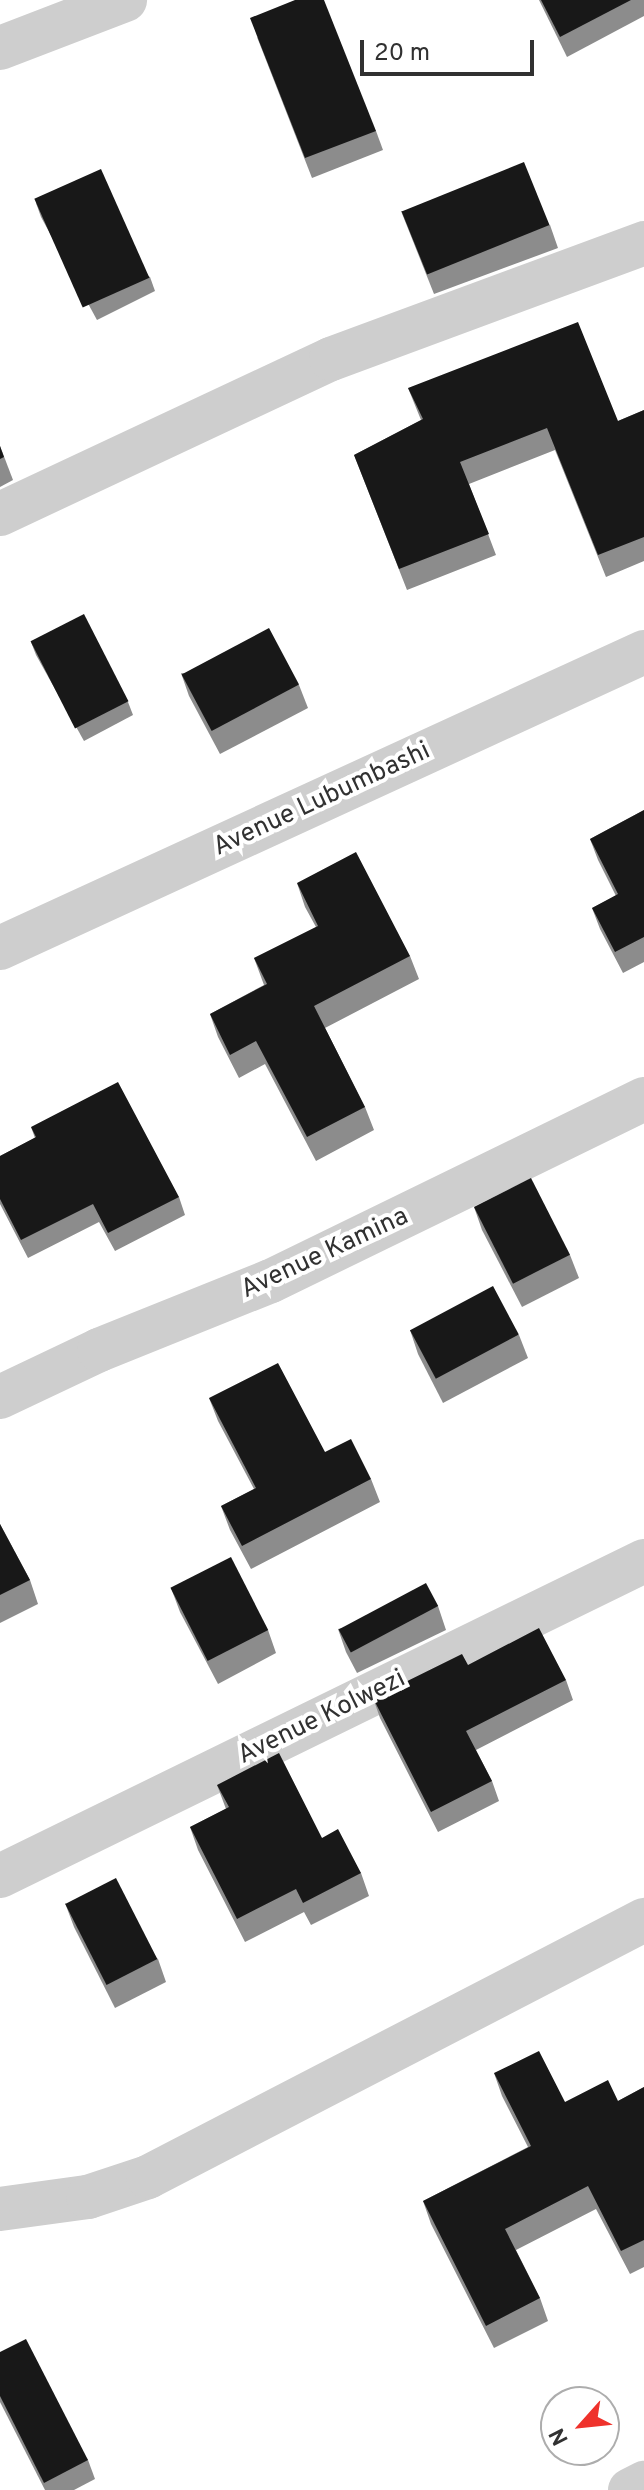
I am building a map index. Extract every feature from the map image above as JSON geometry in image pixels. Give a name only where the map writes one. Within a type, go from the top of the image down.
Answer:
[{"type":"street","points":[[0,48],[125,0]]},
{"type":"street","points":[[0,514],[331,359],[644,243]]},
{"type":"street","name":"Avenue Lubumbashi","points":[[0,948],[644,652]]},
{"type":"street","name":"Avenue Kamina","points":[[0,1397],[99,1350],[271,1281],[644,1099]]},
{"type":"street","name":"Avenue Kolwezi","points":[[0,1876],[644,1561]]},
{"type":"street","points":[[3,2200],[88,2197],[148,2177],[644,1920]]},
{"type":"street","points":[[630,2490],[644,2483]]},
{"type":"building","points":[[295,0],[324,0],[376,131],[305,158],[250,18]]},
{"type":"building","points":[[541,0],[631,0],[560,37]]},
{"type":"building","points":[[524,162],[549,225],[427,274],[402,211]]},
{"type":"building","points":[[101,169],[149,278],[83,307],[34,199]]},
{"type":"building","points":[[578,322],[618,421],[644,410],[644,537],[598,555],[547,428],[460,462],[489,534],[399,569],[354,455],[423,419],[408,388]]},
{"type":"building","points":[[84,614],[128,701],[75,729],[31,641]]},
{"type":"building","points":[[269,628],[299,685],[212,731],[182,674]]},
{"type":"building","points":[[644,810],[644,937],[615,952],[592,908],[618,894],[590,839]]},
{"type":"building","points":[[356,852],[410,956],[314,1006],[365,1107],[307,1137],[256,1041],[230,1055],[210,1014],[267,984],[254,958],[318,926],[297,883]]},
{"type":"building","points":[[118,1082],[179,1197],[108,1233],[93,1204],[21,1240],[0,1199],[0,1156],[36,1137],[31,1127]]},
{"type":"building","points":[[531,1178],[570,1255],[513,1284],[474,1207]]},
{"type":"building","points":[[493,1286],[519,1335],[436,1379],[410,1330]]},
{"type":"building","points":[[278,1363],[325,1452],[351,1439],[371,1479],[242,1546],[221,1506],[256,1488],[209,1398]]},
{"type":"building","points":[[0,1524],[30,1580],[0,1595]]},
{"type":"building","points":[[231,1557],[268,1630],[208,1661],[170,1588]]},
{"type":"building","points":[[426,1583],[438,1606],[351,1652],[339,1629]]},
{"type":"building","points":[[539,1628],[566,1680],[466,1731],[492,1781],[431,1812],[373,1698],[462,1654],[468,1665]]},
{"type":"building","points":[[279,1753],[322,1838],[338,1829],[361,1873],[303,1903],[296,1889],[237,1919],[190,1827],[229,1807],[217,1785]]},
{"type":"building","points":[[116,1878],[157,1959],[107,1985],[65,1904]]},
{"type":"building","points":[[539,2051],[565,2102],[608,2080],[618,2101],[644,2087],[644,2240],[621,2251],[588,2186],[505,2229],[540,2298],[486,2326],[423,2201],[531,2146],[494,2073]]},
{"type":"building","points":[[26,2339],[88,2460],[44,2483],[0,2396],[0,2352]]}]
